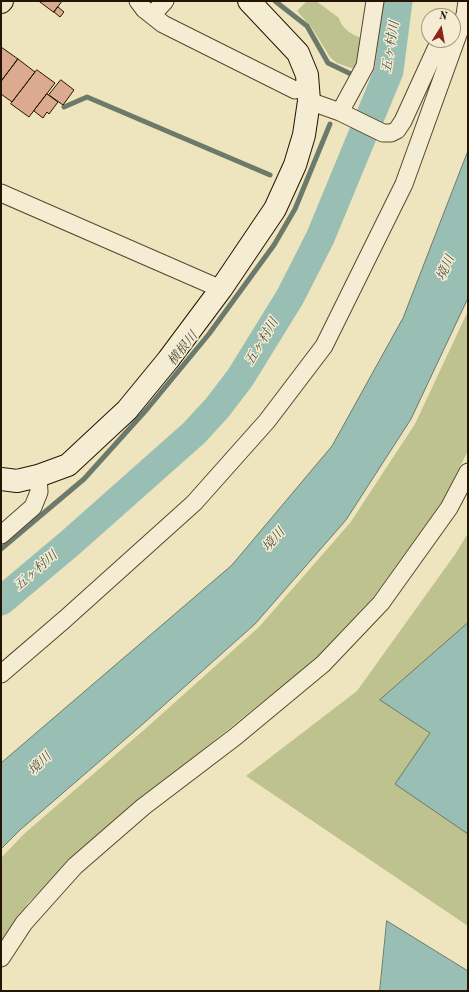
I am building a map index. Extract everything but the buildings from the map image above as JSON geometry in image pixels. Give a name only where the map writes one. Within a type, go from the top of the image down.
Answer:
[{"type":"street","points":[[138,1],[144,9],[163,24],[295,90],[308,93],[343,114],[383,133],[391,133],[397,130],[403,121],[436,48]]},
{"type":"street","points":[[152,15],[165,1]]},
{"type":"street","points":[[1,479],[17,481],[38,476],[68,465],[127,410],[168,360],[222,289],[275,208],[287,184],[304,135],[308,93],[307,74],[298,53],[249,1]]},
{"type":"street","points":[[343,114],[365,66],[375,1]]},
{"type":"street","points":[[1,674],[65,619],[194,503],[267,421],[324,346],[404,184],[465,15],[467,1]]},
{"type":"street","points":[[1,193],[222,289]]},
{"type":"street","points":[[1,958],[24,923],[75,866],[144,807],[235,737],[323,664],[381,603],[449,508],[468,472]]},
{"type":"street","points":[[1,535],[33,507],[39,492],[38,476]]},
{"type":"green space","points":[[307,1],[316,1],[339,18],[342,25],[348,31],[356,36],[364,38],[357,70],[337,63],[330,57],[312,28],[297,11]]},
{"type":"green space","points":[[468,311],[468,451],[441,503],[374,596],[313,661],[97,835],[28,903],[1,948],[1,858],[24,834],[144,730],[259,627],[350,523],[415,424]]},
{"type":"green space","points":[[468,533],[468,926],[246,776],[357,691],[456,553]]},
{"type":"water","name":"境川","points":[[468,151],[468,298],[411,419],[346,520],[255,624],[144,723],[20,830],[1,849],[1,763],[232,565],[332,446],[403,318]]},
{"type":"water","points":[[468,623],[468,834],[395,784],[430,733],[380,700]]},
{"type":"water","points":[[387,921],[468,971],[468,991],[380,991]]},
{"type":"waterway","name":"横根川","points":[[275,1],[307,26],[328,63],[353,75]]},
{"type":"waterway","name":"五ヶ村川","points":[[1,601],[70,543],[194,433],[217,408],[240,378],[290,297],[320,238],[389,71],[398,1]]},
{"type":"waterway","points":[[64,107],[87,97],[270,175]]},
{"type":"waterway","name":"横根川","points":[[1,549],[84,479],[148,408],[209,334],[274,245],[295,209],[330,124]]}]
